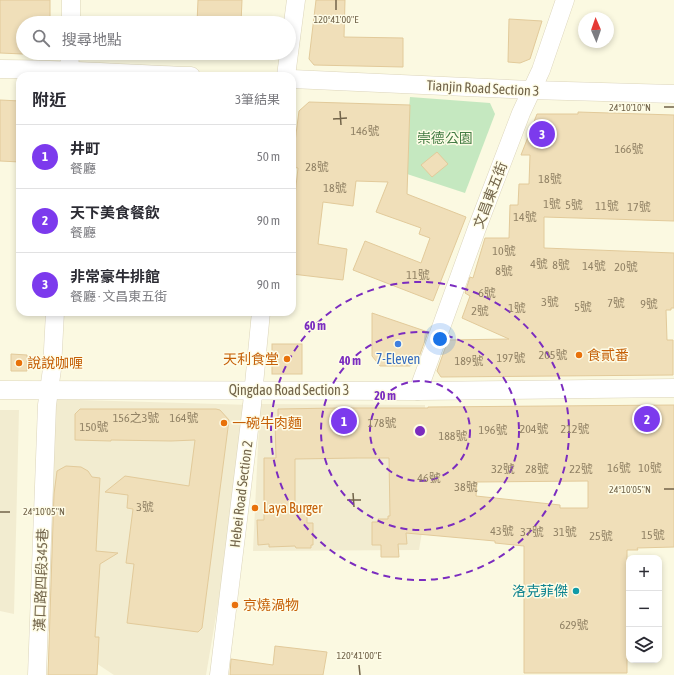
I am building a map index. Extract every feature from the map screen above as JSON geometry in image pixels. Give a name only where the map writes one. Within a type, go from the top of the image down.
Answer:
[{"type":"street","points":[[71,0],[71,16]]},
{"type":"street","points":[[294,16],[296,0]]},
{"type":"street","name":"文昌東五街","points":[[418,391],[521,113],[541,70],[565,0]]},
{"type":"street","points":[[69,72],[70,60]]},
{"type":"street","points":[[287,72],[288,60]]},
{"type":"street","points":[[0,69],[51,69],[62,72]]},
{"type":"street","name":"Tianjin Road Section 3","points":[[296,79],[531,90],[674,94]]},
{"type":"street","name":"漢口路四段345巷","points":[[37,675],[47,405],[50,389],[55,316]]},
{"type":"street","name":"Hebei Road Section 2","points":[[219,675],[261,316]]},
{"type":"street","name":"Qingdao Road Section 3","points":[[0,390],[418,391],[674,388]]},
{"type":"shaded area","points":[[46,399],[252,405],[206,675],[114,675],[39,625]]},
{"type":"shaded area","points":[[260,404],[425,405],[426,508],[419,550],[253,551]]},
{"type":"shaded area","points":[[0,410],[19,410],[14,614],[0,611]]},
{"type":"green space","name":"崇德公園","points":[[410,97],[490,103],[495,114],[465,193],[404,173]]},
{"type":"building","points":[[0,0],[50,0],[50,16],[16,16],[16,54],[0,53]]},
{"type":"building","points":[[198,0],[242,0],[241,16],[197,16]]},
{"type":"building","points":[[316,0],[345,0],[344,37],[403,38],[403,67],[314,65],[309,59]]},
{"type":"building","points":[[509,19],[542,21],[530,59],[520,63],[508,62]]},
{"type":"building","points":[[0,100],[16,101],[16,162],[0,161]]},
{"type":"building","points":[[309,102],[410,105],[407,194],[466,217],[433,301],[353,270],[365,241],[421,263],[430,238],[419,234],[421,228],[376,212],[388,182],[356,181],[353,206],[323,202],[318,244],[347,249],[343,280],[296,274],[296,186],[298,168],[296,168],[296,134],[299,111]]},
{"type":"building","points":[[578,112],[674,115],[674,221],[544,217],[544,248],[674,253],[674,308],[671,308],[671,310],[666,310],[667,340],[673,340],[673,375],[441,377],[437,371],[448,340],[509,339],[462,318],[470,296],[465,293],[470,277],[473,278],[485,238],[509,238],[510,205],[518,205],[519,184],[529,184],[530,155],[521,155],[537,114],[578,114]]},
{"type":"building","points":[[437,152],[448,164],[432,177],[421,165]]},
{"type":"building","name":"7-Eleven","points":[[372,313],[428,332],[418,360],[410,366],[380,366],[372,356]]},
{"type":"building","name":"天利食堂","points":[[272,344],[302,344],[302,374],[272,374]]},
{"type":"building","name":"說說咖喱","points":[[11,354],[27,355],[27,371],[11,371]]},
{"type":"building","points":[[674,405],[674,547],[637,548],[638,550],[627,550],[627,673],[524,673],[524,546],[495,543],[495,541],[406,533],[407,544],[398,544],[399,557],[381,557],[381,545],[372,545],[372,522],[378,522],[378,519],[388,519],[388,516],[390,516],[389,458],[295,459],[295,512],[307,512],[307,523],[313,523],[313,545],[311,545],[311,548],[296,548],[295,546],[269,547],[269,544],[258,545],[257,520],[264,520],[264,458],[276,458],[275,418],[278,418],[278,409]],"holes":[[[588,481],[588,508],[560,508],[560,505],[476,496],[477,482]]]},
{"type":"building","points":[[80,409],[216,409],[220,410],[229,420],[202,628],[198,632],[127,623],[134,564],[126,563],[133,509],[127,508],[128,495],[105,492],[125,476],[189,486],[195,440],[75,440],[75,414]]},
{"type":"building","points":[[66,466],[81,467],[88,471],[92,477],[100,478],[96,551],[118,553],[100,564],[95,637],[99,637],[97,675],[48,675],[54,494],[57,471]]},
{"type":"building","points":[[275,646],[327,652],[323,675],[230,675],[231,659],[273,665]]},
{"type":"place","name":"非常豪牛排館","points":[[542,134]]},
{"type":"place","name":"7-Eleven","points":[[398,344]]},
{"type":"place","name":"食貳番","points":[[579,355]]},
{"type":"place","name":"天利食堂","points":[[287,359]]},
{"type":"place","name":"說說咖喱","points":[[19,363]]},
{"type":"place","name":"天下美食餐飲","points":[[647,419]]},
{"type":"place","name":"井町","points":[[344,421]]},
{"type":"place","name":"一碗牛肉麵","points":[[224,423]]},
{"type":"place","name":"Laya Burger","points":[[255,508]]},
{"type":"place","name":"洛克菲傑","points":[[576,591]]},
{"type":"place","name":"京燒渦物","points":[[235,605]]}]
